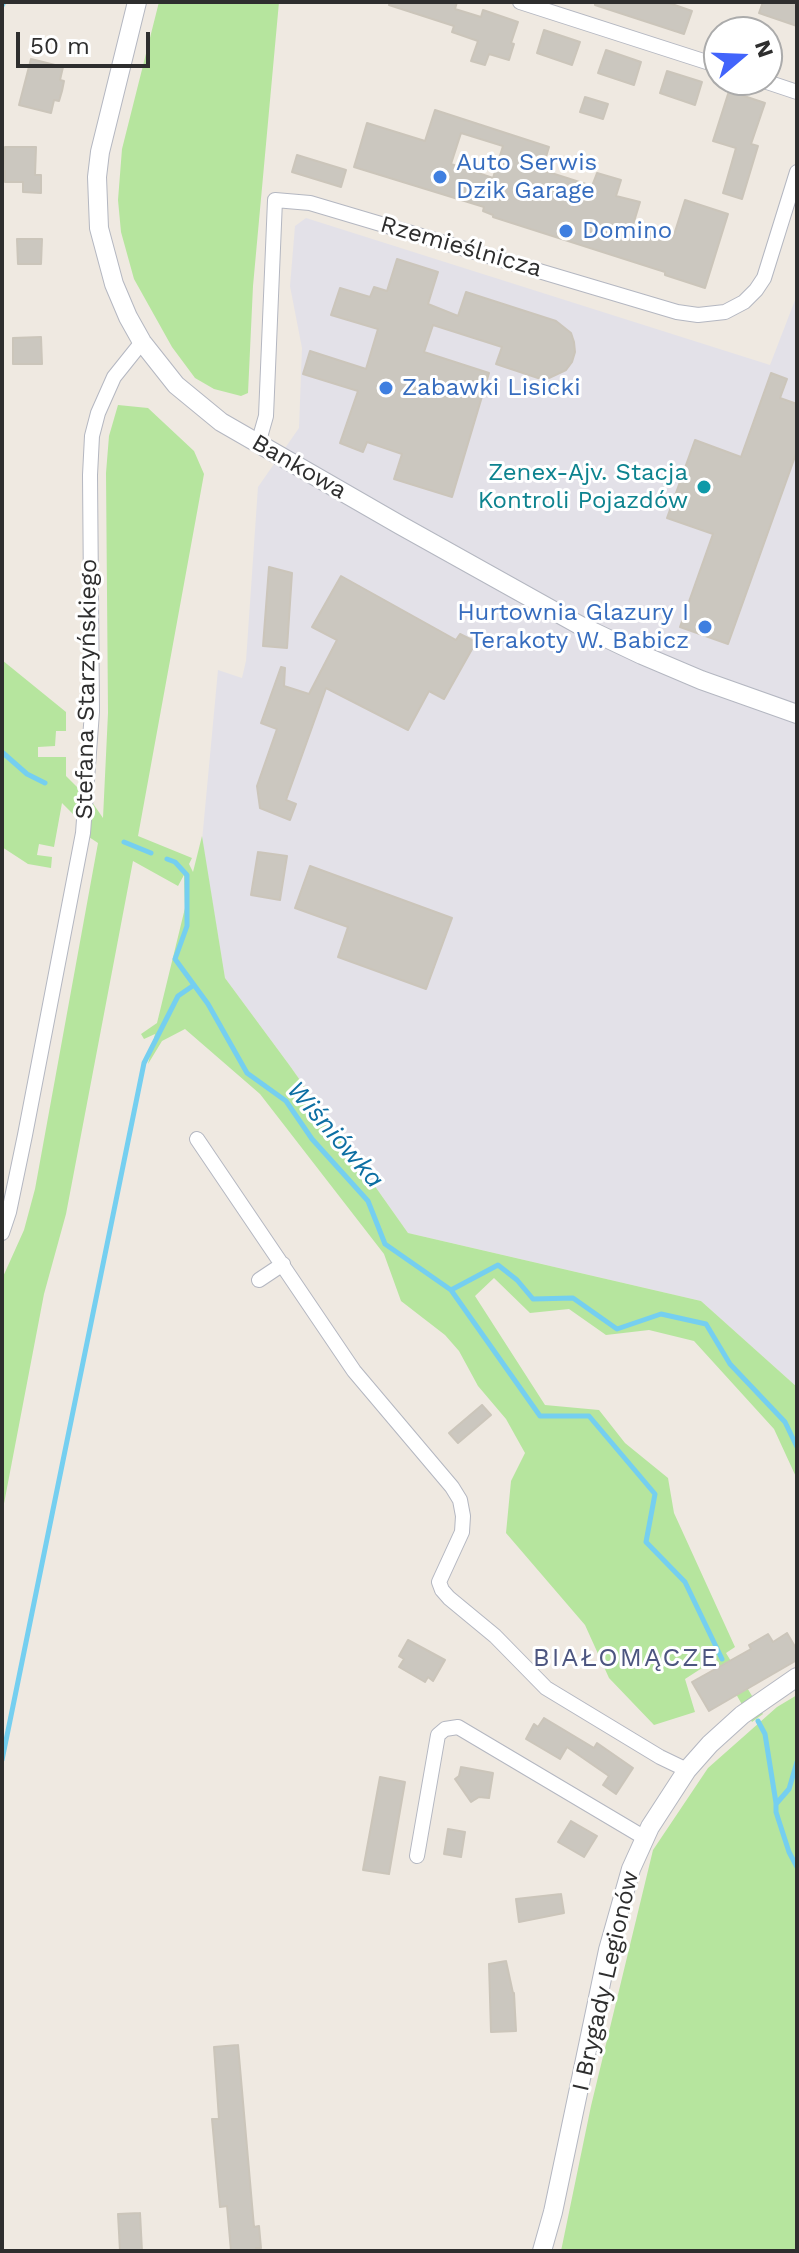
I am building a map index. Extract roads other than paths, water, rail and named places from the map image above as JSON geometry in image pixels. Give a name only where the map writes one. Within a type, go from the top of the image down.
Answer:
[{"type":"street","name":"Bankowa","points":[[137,2],[100,152],[97,207],[99,228],[114,284],[142,342],[160,368],[192,400],[221,422],[581,626],[701,680],[797,714]]},
{"type":"street","points":[[520,2],[703,61]]},
{"type":"street","name":"Rzemieślnicza","points":[[258,444],[266,416],[275,200],[310,203],[677,312],[698,315],[725,312],[744,302],[756,290],[764,278],[797,172]]},
{"type":"street","name":"Stefana Starzyńskiego","points":[[2,1233],[83,833],[91,723],[92,436],[98,413],[114,377],[142,342]]},
{"type":"street","points":[[197,1139],[354,1371],[460,1500],[462,1532],[439,1582],[442,1590],[495,1636],[546,1688],[687,1770]]},
{"type":"street","points":[[259,1280],[283,1264]]},
{"type":"street","name":"I Brygady Legionów","points":[[542,2251],[563,2170],[608,1950],[631,1869],[650,1827],[687,1770],[742,1715],[797,1677]]},
{"type":"street","points":[[417,1856],[438,1735],[445,1729],[458,1727],[645,1838]]},
{"type":"waterway","name":"Wiśniówka","points":[[2,6],[4,2]]},
{"type":"waterway","name":"Wiśniówka","points":[[2,752],[27,774],[45,783]]},
{"type":"waterway","name":"Wiśniówka","points":[[124,842],[151,853]]},
{"type":"waterway","name":"Wiśniówka","points":[[167,859],[175,862],[187,875],[187,926],[175,959],[208,1004],[247,1073],[286,1101],[312,1139],[368,1201],[385,1244],[451,1290],[498,1265],[517,1280],[533,1299],[573,1298],[617,1329],[661,1314],[706,1324],[730,1364],[785,1422],[797,1447]]},
{"type":"waterway","points":[[2,1760],[144,1063],[178,996],[194,985]]},
{"type":"waterway","points":[[451,1290],[540,1416],[589,1416],[655,1494],[646,1542],[685,1582],[722,1659]]},
{"type":"waterway","points":[[758,1721],[765,1734],[776,1803]]},
{"type":"waterway","name":"Wiśniówka","points":[[797,1762],[789,1789],[776,1804],[789,1852],[797,1867]]},
{"type":"place","name":"Auto Serwis Dzik Garage","points":[[440,177]]},
{"type":"place","name":"Domino","points":[[566,231]]},
{"type":"place","name":"Zabawki Lisicki","points":[[386,388]]},
{"type":"place","name":"Zenex-Ajv. Stacja Kontroli Pojazdów","points":[[704,487]]},
{"type":"place","name":"Hurtownia Glazury I Terakoty W. Babicz","points":[[705,627]]},
{"type":"district","name":"BIAŁOMĄCZE","points":[[626,1658]]}]
